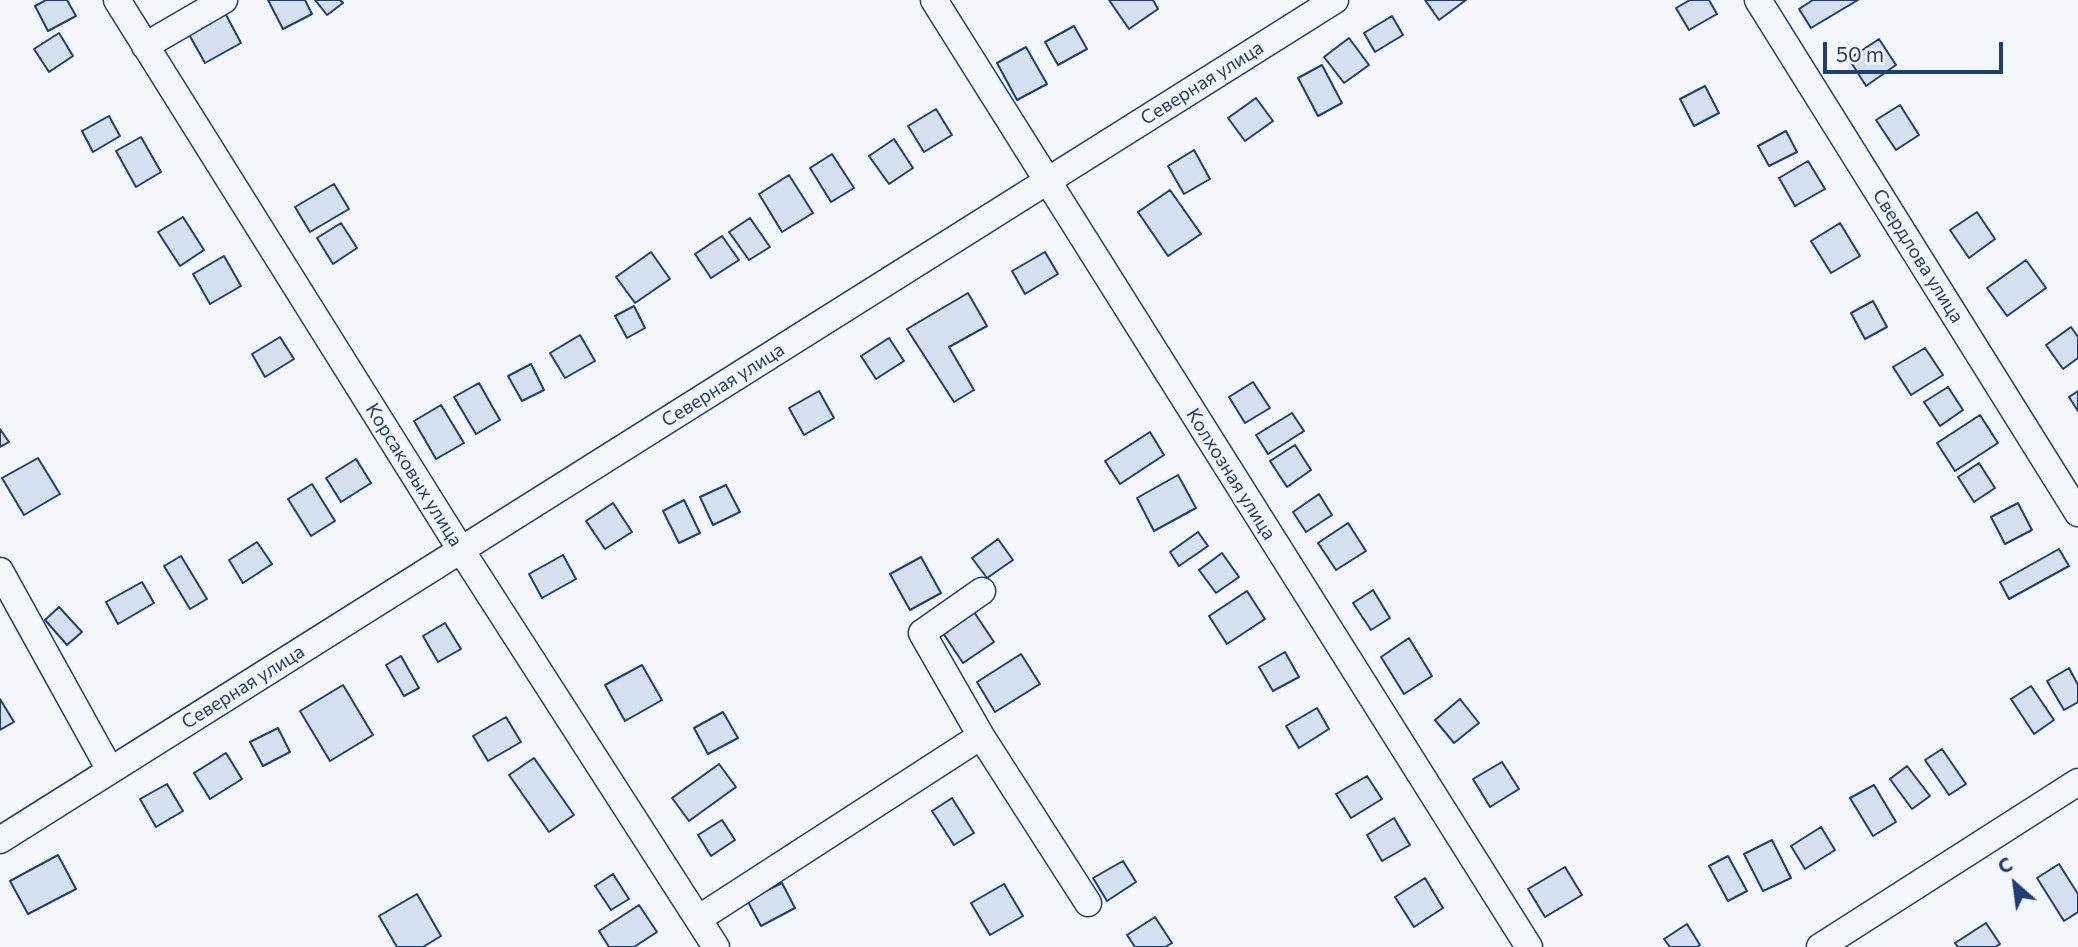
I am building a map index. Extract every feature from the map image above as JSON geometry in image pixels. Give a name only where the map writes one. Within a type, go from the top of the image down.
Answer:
[{"type":"street","name":"Корсаковых улица","points":[[117,0],[461,550],[716,947]]},
{"type":"street","points":[[145,46],[224,0]]},
{"type":"street","name":"Колхозная улица","points":[[934,0],[1529,947]]},
{"type":"street","name":"Северная улица","points":[[0,840],[1335,0]]},
{"type":"street","name":"Свердлова улица","points":[[1758,0],[2078,513]]},
{"type":"street","points":[[0,571],[110,771]]},
{"type":"street","points":[[982,591],[922,633],[981,736],[1088,903]]},
{"type":"street","points":[[698,919],[981,736]]},
{"type":"street","points":[[1820,947],[2078,782]]},
{"type":"building","points":[[46,0],[67,0],[76,16],[48,31],[35,6]]},
{"type":"building","points":[[268,0],[305,0],[312,14],[283,29]]},
{"type":"building","points":[[315,0],[340,0],[343,3],[327,15]]},
{"type":"building","points":[[1109,0],[1153,0],[1158,9],[1129,29]]},
{"type":"building","points":[[1425,0],[1466,0],[1439,20]]},
{"type":"building","points":[[1690,0],[1709,0],[1717,14],[1689,30],[1676,8]]},
{"type":"building","points":[[1813,0],[1858,0],[1811,28],[1799,9]]},
{"type":"building","points":[[224,11],[241,43],[205,63],[187,31]]},
{"type":"building","points":[[1392,16],[1403,35],[1375,52],[1364,33]]},
{"type":"building","points":[[1074,26],[1087,49],[1058,65],[1045,42]]},
{"type":"building","points":[[59,33],[73,56],[49,72],[34,49]]},
{"type":"building","points":[[1349,38],[1369,65],[1344,83],[1324,57]]},
{"type":"building","points":[[1879,39],[1896,65],[1866,86],[1849,59]]},
{"type":"building","points":[[1026,47],[1047,84],[1017,100],[997,63]]},
{"type":"building","points":[[1322,65],[1342,103],[1318,116],[1298,78]]},
{"type":"building","points":[[1705,86],[1719,113],[1694,126],[1680,99]]},
{"type":"building","points":[[1256,98],[1273,121],[1245,141],[1228,118]]},
{"type":"building","points":[[1900,105],[1919,135],[1896,150],[1876,120]]},
{"type":"building","points":[[936,109],[952,135],[924,152],[908,126]]},
{"type":"building","points":[[109,116],[120,136],[93,152],[82,131]]},
{"type":"building","points":[[1786,131],[1797,152],[1769,166],[1758,146]]},
{"type":"building","points":[[141,137],[161,172],[136,187],[116,151]]},
{"type":"building","points":[[894,139],[913,168],[889,184],[869,156]]},
{"type":"building","points":[[1194,150],[1210,179],[1184,194],[1168,166]]},
{"type":"building","points":[[832,154],[854,188],[831,202],[810,168]]},
{"type":"building","points":[[1808,161],[1825,189],[1795,206],[1779,178]]},
{"type":"building","points":[[789,175],[813,213],[782,232],[759,194]]},
{"type":"building","points":[[334,184],[349,209],[310,232],[295,207]]},
{"type":"building","points":[[1170,190],[1201,234],[1168,256],[1138,212]]},
{"type":"building","points":[[1977,212],[1995,239],[1969,258],[1950,230]]},
{"type":"building","points":[[183,217],[204,250],[180,266],[158,232]]},
{"type":"building","points":[[750,218],[770,247],[749,260],[729,232]]},
{"type":"building","points":[[341,223],[357,248],[333,264],[317,238]]},
{"type":"building","points":[[1840,223],[1860,256],[1831,273],[1811,241]]},
{"type":"building","points":[[722,236],[739,260],[711,278],[695,254]]},
{"type":"building","points":[[651,252],[670,279],[635,303],[616,277]]},
{"type":"building","points":[[1045,252],[1058,274],[1025,294],[1012,271]]},
{"type":"building","points":[[224,256],[241,286],[210,304],[193,274]]},
{"type":"building","points":[[2026,260],[2046,288],[2007,316],[1987,288]]},
{"type":"building","points":[[968,293],[987,326],[949,347],[974,390],[954,402],[907,329]]},
{"type":"building","points":[[1873,301],[1887,327],[1865,339],[1851,313]]},
{"type":"building","points":[[634,306],[645,328],[627,338],[615,316]]},
{"type":"building","points":[[2071,327],[2078,337],[2078,358],[2063,369],[2046,345]]},
{"type":"building","points":[[580,335],[595,361],[565,378],[550,353]]},
{"type":"building","points":[[280,337],[294,359],[265,377],[252,354]]},
{"type":"building","points":[[889,338],[904,361],[876,379],[861,356]]},
{"type":"building","points":[[1925,348],[1943,375],[1911,395],[1893,367]]},
{"type":"building","points":[[531,364],[544,390],[522,401],[508,376]]},
{"type":"building","points":[[1253,382],[1270,408],[1245,423],[1229,397]]},
{"type":"building","points":[[479,383],[500,420],[476,434],[454,397]]},
{"type":"building","points":[[1948,387],[1963,410],[1940,426],[1924,402]]},
{"type":"building","points":[[819,391],[834,418],[804,435],[789,408]]},
{"type":"building","points":[[2078,391],[2078,411],[2069,397]]},
{"type":"building","points":[[441,405],[464,443],[436,459],[414,421]]},
{"type":"building","points":[[1292,413],[1304,431],[1268,454],[1256,435]]},
{"type":"building","points":[[1980,415],[1998,443],[1955,471],[1937,443]]},
{"type":"building","points":[[0,429],[9,442],[0,447]]},
{"type":"building","points":[[1150,432],[1164,455],[1120,484],[1105,461]]},
{"type":"building","points":[[1295,445],[1311,470],[1287,487],[1270,461]]},
{"type":"building","points":[[38,458],[60,494],[24,515],[2,478]]},
{"type":"building","points":[[356,459],[371,483],[341,502],[326,478]]},
{"type":"building","points":[[1979,463],[1995,488],[1974,502],[1958,477]]},
{"type":"building","points":[[1178,475],[1196,508],[1154,531],[1137,498]]},
{"type":"building","points":[[312,484],[335,521],[311,536],[288,499]]},
{"type":"building","points":[[726,485],[740,512],[713,525],[700,497]]},
{"type":"building","points":[[1319,494],[1332,515],[1306,532],[1293,512]]},
{"type":"building","points":[[684,500],[700,533],[679,543],[663,511]]},
{"type":"building","points":[[613,503],[632,532],[605,549],[586,521]]},
{"type":"building","points":[[2018,503],[2032,530],[2005,544],[1991,517]]},
{"type":"building","points":[[1348,523],[1366,551],[1336,570],[1318,543]]},
{"type":"building","points":[[1198,532],[1208,546],[1179,566],[1170,552]]},
{"type":"building","points":[[998,539],[1013,560],[987,578],[972,558]]},
{"type":"building","points":[[257,542],[272,564],[243,583],[229,560]]},
{"type":"building","points":[[2059,549],[2069,566],[2009,599],[2000,582]]},
{"type":"building","points":[[1222,553],[1239,577],[1216,593],[1199,570]]},
{"type":"building","points":[[563,555],[576,579],[542,598],[529,574]]},
{"type":"building","points":[[181,556],[207,599],[190,609],[164,566]]},
{"type":"building","points":[[921,557],[941,593],[910,610],[890,574]]},
{"type":"building","points":[[142,582],[154,603],[118,624],[106,602]]},
{"type":"building","points":[[1373,590],[1390,618],[1371,630],[1353,603]]},
{"type":"building","points":[[1247,591],[1265,619],[1227,644],[1209,616]]},
{"type":"building","points":[[59,607],[82,632],[67,645],[45,620]]},
{"type":"building","points":[[974,612],[994,642],[963,663],[943,633]]},
{"type":"building","points":[[445,623],[461,649],[438,662],[423,636]]},
{"type":"building","points":[[1409,638],[1432,676],[1404,694],[1381,657]]},
{"type":"building","points":[[1285,652],[1299,677],[1273,691],[1259,667]]},
{"type":"building","points":[[1021,654],[1040,684],[995,712],[977,682]]},
{"type":"building","points":[[401,656],[419,688],[404,696],[386,665]]},
{"type":"building","points":[[642,665],[662,700],[625,721],[605,685]]},
{"type":"building","points":[[2069,668],[2078,685],[2078,702],[2064,710],[2047,681]]},
{"type":"building","points":[[343,685],[373,735],[330,761],[300,711]]},
{"type":"building","points":[[2031,686],[2054,720],[2034,734],[2011,699]]},
{"type":"building","points":[[0,699],[14,722],[0,730]]},
{"type":"building","points":[[1460,699],[1479,723],[1454,743],[1435,720]]},
{"type":"building","points":[[1317,708],[1329,729],[1299,748],[1286,726]]},
{"type":"building","points":[[723,712],[738,738],[708,754],[694,728]]},
{"type":"building","points":[[506,717],[521,742],[488,761],[473,736]]},
{"type":"building","points":[[278,728],[290,752],[263,766],[250,742]]},
{"type":"building","points":[[1942,749],[1966,784],[1949,795],[1925,760]]},
{"type":"building","points":[[226,753],[242,779],[210,799],[194,773]]},
{"type":"building","points":[[534,758],[574,815],[549,832],[509,775]]},
{"type":"building","points":[[1502,762],[1519,789],[1490,807],[1473,779]]},
{"type":"building","points":[[719,764],[736,787],[689,821],[672,798]]},
{"type":"building","points":[[1907,766],[1930,796],[1912,809],[1890,779]]},
{"type":"building","points":[[1367,776],[1382,799],[1351,818],[1336,794]]},
{"type":"building","points":[[167,784],[183,811],[156,827],[140,799]]},
{"type":"building","points":[[1874,785],[1896,822],[1873,836],[1850,798]]},
{"type":"building","points":[[952,798],[974,833],[954,845],[932,811]]},
{"type":"building","points":[[1394,818],[1410,845],[1382,861],[1367,835]]},
{"type":"building","points":[[722,820],[735,840],[711,856],[698,835]]},
{"type":"building","points":[[1821,827],[1835,850],[1805,869],[1791,846]]},
{"type":"building","points":[[1772,840],[1791,878],[1763,891],[1744,854]]},
{"type":"building","points":[[58,855],[76,889],[28,914],[10,881]]},
{"type":"building","points":[[1728,856],[1747,891],[1728,901],[1709,866]]},
{"type":"building","points":[[1123,861],[1136,882],[1107,901],[1093,878]]},
{"type":"building","points":[[2059,864],[2078,894],[2078,912],[2064,921],[2037,878]]},
{"type":"building","points":[[1565,867],[1582,895],[1545,917],[1528,889]]},
{"type":"building","points":[[613,874],[629,899],[611,910],[595,886]]},
{"type":"building","points":[[1425,878],[1443,908],[1414,927],[1395,897]]},
{"type":"building","points":[[782,883],[795,908],[761,926],[747,900]]},
{"type":"building","points":[[1004,884],[1023,916],[990,935],[971,903]]},
{"type":"building","points":[[417,894],[441,936],[423,947],[397,947],[379,916]]},
{"type":"building","points":[[639,905],[657,932],[634,947],[609,947],[599,931]]},
{"type":"building","points":[[1155,917],[1172,943],[1165,947],[1135,947],[1127,935]]},
{"type":"building","points":[[1986,923],[2000,944],[1995,947],[1958,947],[1955,943]]},
{"type":"building","points":[[1687,924],[1700,945],[1670,947],[1664,939]]}]
